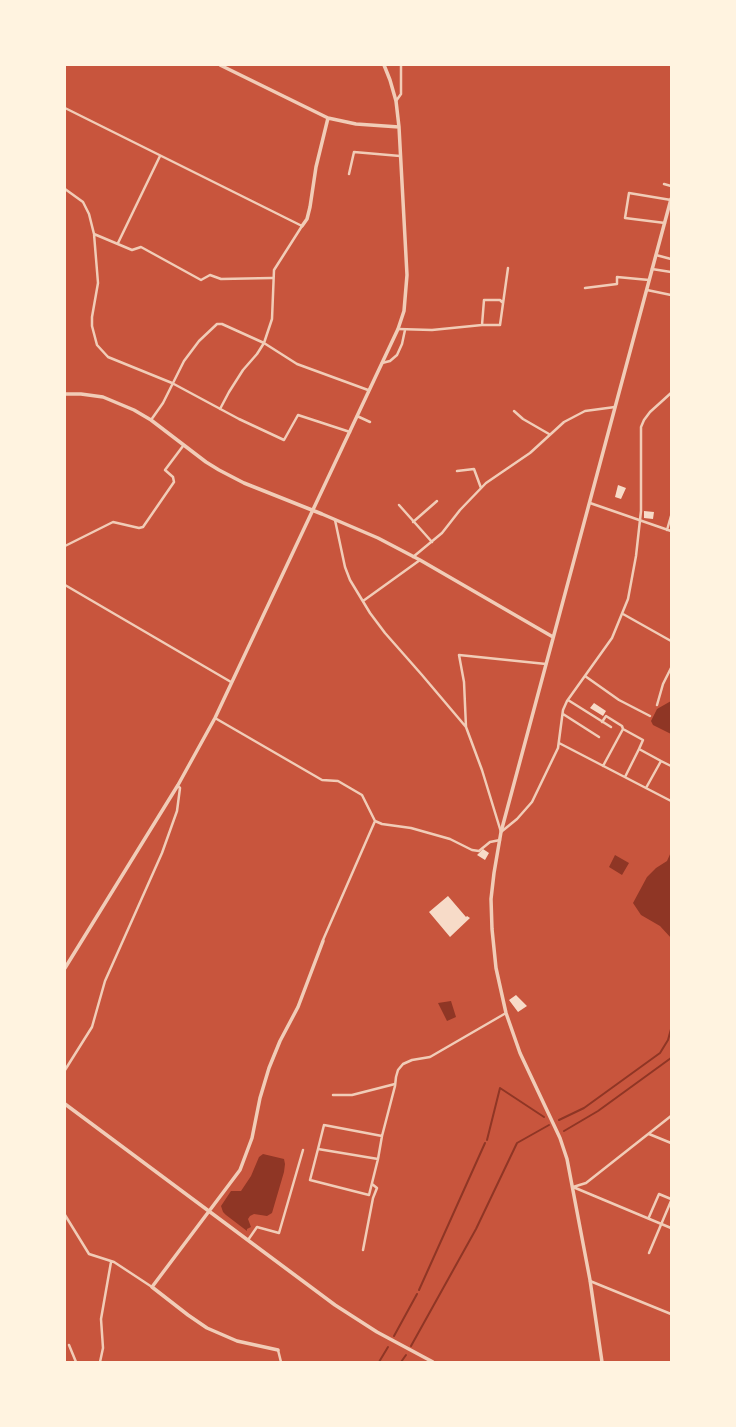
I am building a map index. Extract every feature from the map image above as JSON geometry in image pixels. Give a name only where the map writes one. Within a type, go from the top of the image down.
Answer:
[{"type":"street","points":[[220,65],[328,118],[356,124],[399,127]]},
{"type":"street","points":[[65,968],[178,785],[215,719],[398,329],[404,311],[407,275],[397,102],[384,65]]},
{"type":"street","points":[[397,102],[401,94],[401,65]]},
{"type":"street","points":[[65,107],[302,226]]},
{"type":"street","points":[[220,409],[243,370],[264,342],[272,319],[272,278],[276,265],[307,219],[328,118]]},
{"type":"street","points":[[349,174],[354,152],[400,156]]},
{"type":"street","points":[[118,243],[160,156]]},
{"type":"street","points":[[664,184],[671,186]]},
{"type":"street","points":[[65,189],[86,205],[94,234],[98,283],[92,326],[97,345],[107,357],[172,383],[284,440],[298,415],[350,432]]},
{"type":"street","points":[[602,1362],[568,1159],[520,1053],[506,1013],[496,968],[492,886],[501,832],[590,503],[646,290],[656,256],[664,223],[671,199],[629,194],[625,218],[664,223],[671,224]]},
{"type":"street","points":[[94,234],[134,250],[141,247],[201,280],[210,275],[221,279],[272,278]]},
{"type":"street","points":[[656,256],[671,259]]},
{"type":"street","points":[[398,329],[500,325],[508,268]]},
{"type":"street","points":[[652,269],[671,272]]},
{"type":"street","points":[[586,288],[617,284],[619,277],[649,280]]},
{"type":"street","points":[[646,290],[671,295]]},
{"type":"street","points":[[482,325],[484,300],[502,302]]},
{"type":"street","points":[[151,420],[163,403],[184,361],[199,341],[217,324],[264,342],[298,364],[369,391]]},
{"type":"street","points":[[382,363],[397,355],[405,330]]},
{"type":"street","points":[[501,832],[517,820],[532,802],[559,743],[568,700],[612,638],[628,599],[640,521],[641,427],[650,412],[671,393]]},
{"type":"street","points":[[65,394],[92,395],[134,410],[206,462],[232,477],[378,538],[553,637]]},
{"type":"street","points":[[414,557],[432,542],[481,488],[530,453],[564,422],[580,413],[615,407]]},
{"type":"street","points":[[514,411],[549,434]]},
{"type":"street","points":[[357,416],[370,422]]},
{"type":"street","points":[[65,546],[113,522],[143,527],[174,482],[173,477],[165,470],[184,446]]},
{"type":"street","points":[[457,471],[474,469],[481,488]]},
{"type":"street","points":[[413,522],[437,501]]},
{"type":"street","points":[[590,503],[669,531],[671,516]]},
{"type":"street","points":[[399,505],[432,542]]},
{"type":"street","points":[[335,520],[345,567],[363,601],[384,633],[466,727]]},
{"type":"street","points":[[363,601],[420,560]]},
{"type":"street","points":[[65,585],[232,683]]},
{"type":"street","points":[[622,614],[671,641]]},
{"type":"street","points":[[501,832],[466,727],[464,682],[459,655],[546,664]]},
{"type":"street","points":[[657,705],[671,668]]},
{"type":"street","points":[[585,676],[619,700],[650,716]]},
{"type":"street","points":[[568,700],[611,727]]},
{"type":"street","points":[[563,714],[599,737]]},
{"type":"street","points":[[602,722],[606,716],[643,740],[625,777]]},
{"type":"street","points":[[215,719],[322,779],[338,781],[362,795],[375,821],[450,839],[472,850],[479,850],[500,840]]},
{"type":"street","points":[[603,766],[623,729]]},
{"type":"street","points":[[559,743],[671,801]]},
{"type":"street","points":[[639,749],[671,766]]},
{"type":"street","points":[[646,788],[661,761]]},
{"type":"street","points":[[65,1069],[92,1027],[105,981],[162,853],[177,811],[180,788],[178,785]]},
{"type":"street","points":[[152,1287],[240,1170],[252,1138],[269,1068],[298,1007],[323,941],[375,821]]},
{"type":"street","points":[[382,1136],[324,1125],[310,1180],[369,1195],[398,1070],[412,1060],[430,1057],[506,1013]]},
{"type":"street","points":[[333,1095],[352,1095],[395,1083]]},
{"type":"street","points":[[65,1104],[345,1312],[433,1362]]},
{"type":"street","points":[[573,1187],[586,1184],[671,1116]]},
{"type":"street","points":[[649,1134],[671,1143]]},
{"type":"street","points":[[318,1149],[378,1159]]},
{"type":"street","points":[[248,1240],[257,1227],[279,1233],[303,1150]]},
{"type":"street","points":[[363,1250],[377,1188],[372,1183]]},
{"type":"street","points":[[573,1187],[671,1228]]},
{"type":"street","points":[[648,1218],[659,1194],[671,1200],[649,1253]]},
{"type":"street","points":[[65,1215],[89,1254],[111,1261],[152,1287],[188,1315],[222,1335],[278,1350],[281,1362]]},
{"type":"street","points":[[100,1362],[103,1348],[101,1319],[111,1261]]},
{"type":"street","points":[[590,1280],[671,1314]]},
{"type":"street","points":[[69,1345],[76,1362]]},
{"type":"shaded area","points":[[671,701],[671,734],[653,725],[651,721],[657,709]]},
{"type":"shaded area","points":[[671,852],[671,938],[660,926],[641,915],[633,903],[647,877],[667,861]]},
{"type":"shaded area","points":[[615,855],[629,863],[622,875],[609,867]]},
{"type":"shaded area","points":[[451,1001],[456,1017],[447,1021],[438,1003]]},
{"type":"shaded area","points":[[263,1154],[284,1159],[284,1172],[272,1213],[267,1216],[250,1216],[248,1219],[251,1227],[247,1231],[226,1215],[221,1206],[231,1191],[241,1191]]},
{"type":"building","points":[[618,485],[626,488],[621,499],[615,497]]},
{"type":"building","points":[[644,511],[654,512],[653,519],[644,518]]},
{"type":"building","points":[[594,703],[606,711],[603,716],[590,708]]},
{"type":"building","points":[[483,849],[489,853],[485,860],[477,855]]},
{"type":"building","points":[[448,896],[466,917],[470,918],[450,937],[429,912]]},
{"type":"building","points":[[516,995],[527,1006],[518,1012],[509,1000]]},
{"type":"waterway","points":[[559,1120],[584,1108],[660,1053],[671,1029]]},
{"type":"waterway","points":[[564,1131],[598,1111],[671,1058]]},
{"type":"waterway","points":[[487,1140],[500,1088],[544,1117]]},
{"type":"waterway","points":[[411,1346],[476,1229],[517,1143],[549,1125]]},
{"type":"waterway","points":[[419,1290],[485,1143]]},
{"type":"waterway","points":[[394,1336],[417,1294]]},
{"type":"waterway","points":[[379,1362],[388,1347]]},
{"type":"waterway","points":[[401,1362],[406,1355]]}]
